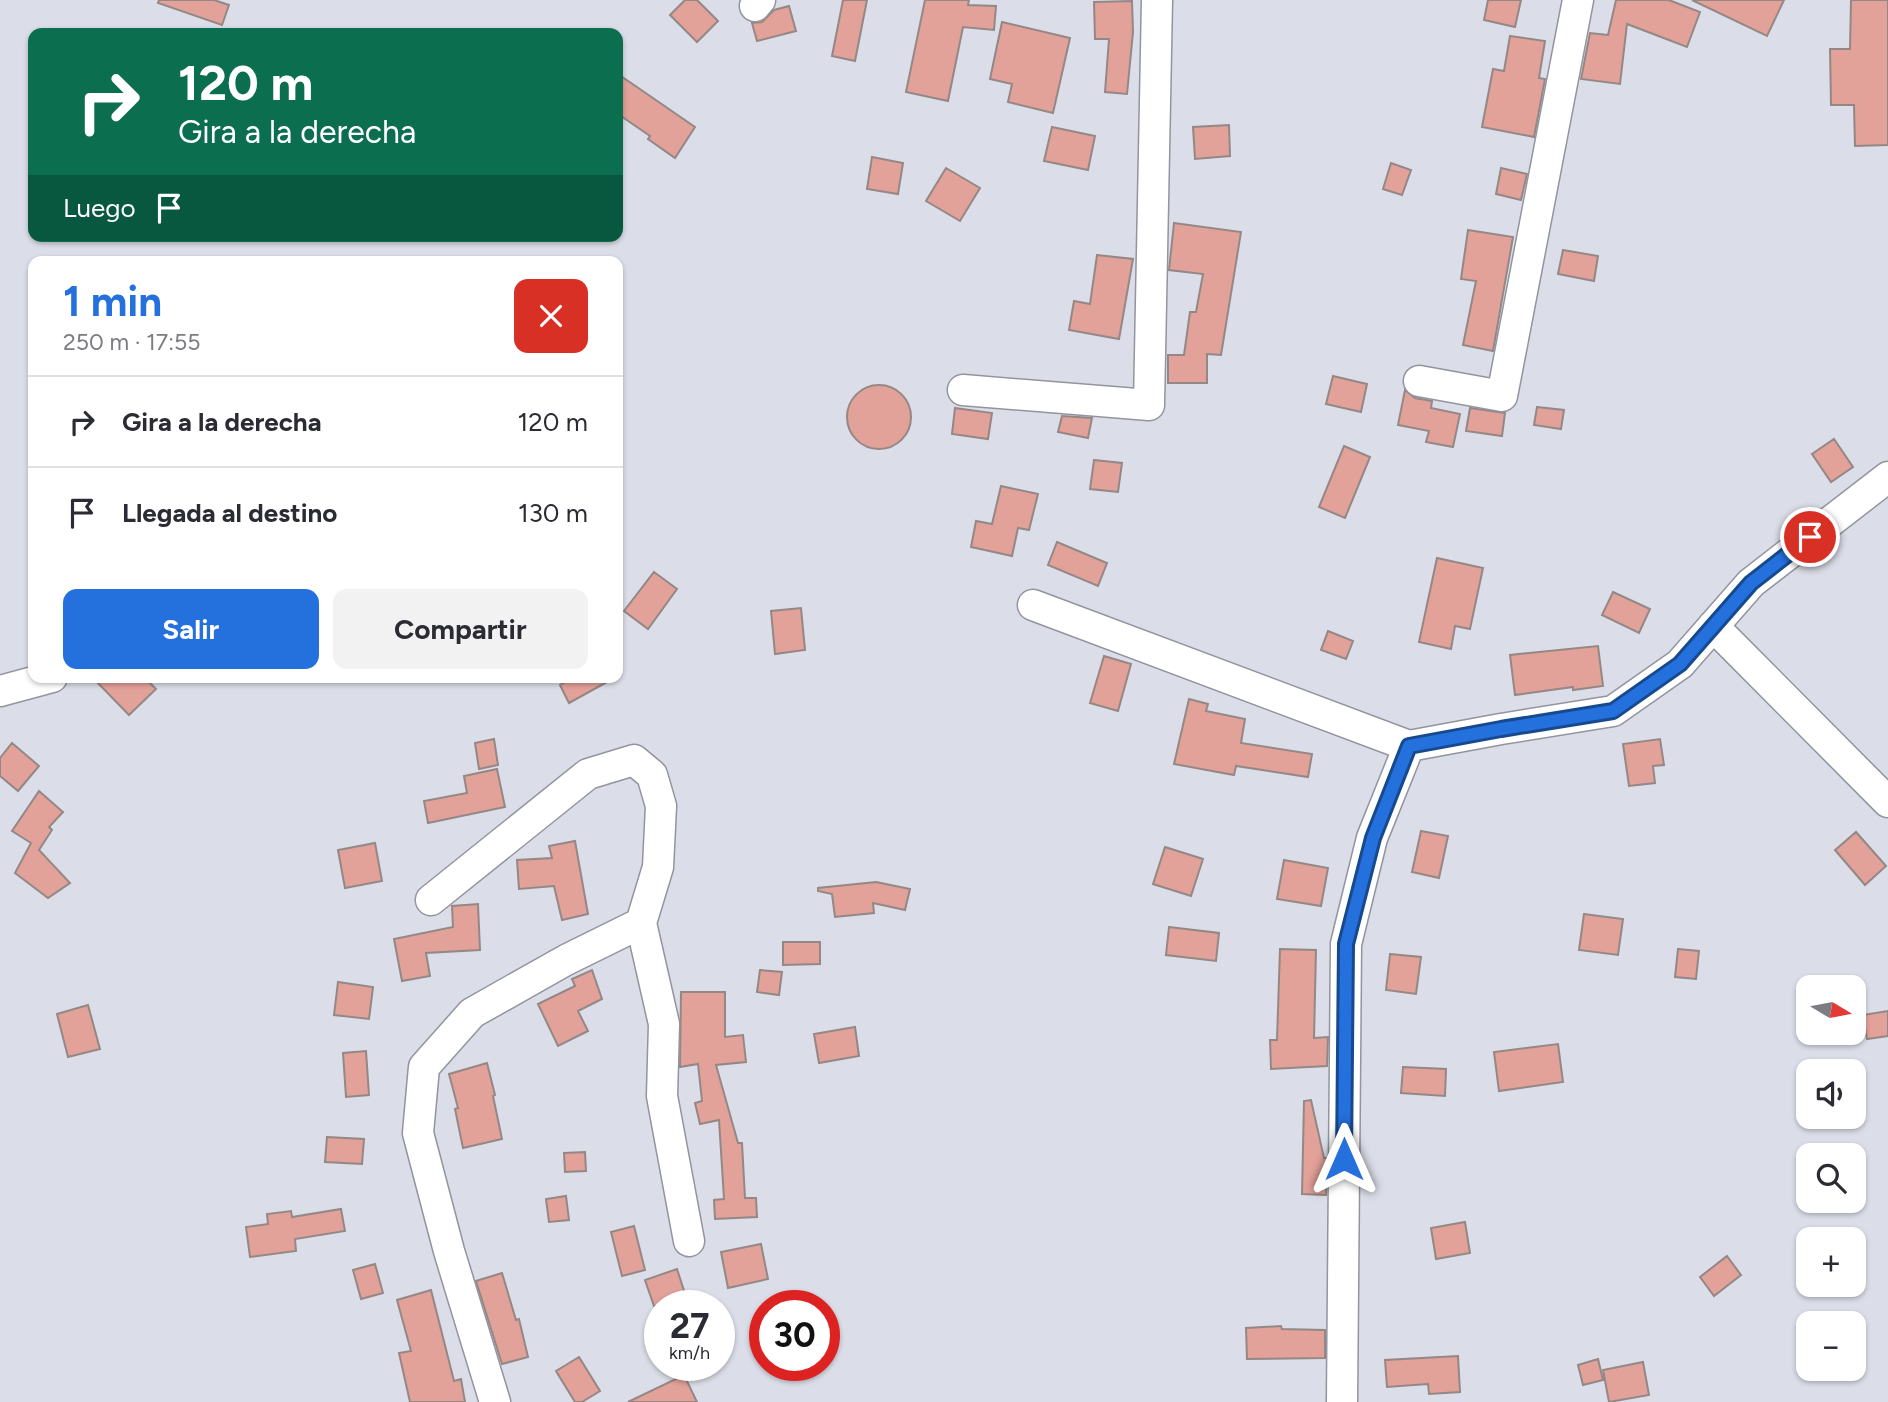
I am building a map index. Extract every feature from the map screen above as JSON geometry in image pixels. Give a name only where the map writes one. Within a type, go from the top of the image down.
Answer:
[{"type":"street","points":[[963,390],[1149,405],[1157,0]]},
{"type":"street","points":[[1419,381],[1502,396],[1578,0]]},
{"type":"street","points":[[1033,605],[1409,746],[1613,711],[1680,664],[1751,583],[1888,477]]},
{"type":"street","points":[[1713,626],[1888,802]]},
{"type":"street","points":[[0,691],[30,683]]},
{"type":"street","points":[[1342,1402],[1346,944],[1373,838],[1409,746]]},
{"type":"street","points":[[431,900],[588,774],[634,760],[652,775],[661,806],[658,867],[641,923],[664,1024],[662,1096],[689,1241]]},
{"type":"street","points":[[495,1402],[449,1251],[418,1133],[424,1067],[472,1013],[566,960],[641,923]]},
{"type":"building","points":[[159,0],[214,0],[229,5],[222,25],[158,3]]},
{"type":"building","points":[[685,0],[697,0],[718,21],[697,42],[670,15]]},
{"type":"building","points":[[843,0],[867,0],[855,61],[832,56]]},
{"type":"building","points":[[925,0],[969,0],[968,5],[996,6],[994,30],[963,27],[948,101],[906,92]]},
{"type":"building","points":[[1488,0],[1521,0],[1515,27],[1484,20]]},
{"type":"building","points":[[1616,0],[1669,0],[1700,12],[1687,47],[1627,24],[1620,84],[1581,79],[1590,33],[1608,35]]},
{"type":"building","points":[[1692,0],[1784,0],[1767,36]]},
{"type":"building","points":[[1851,0],[1888,0],[1888,145],[1855,146],[1854,105],[1831,105],[1830,49],[1850,49]]},
{"type":"building","points":[[1132,1],[1133,32],[1127,94],[1105,92],[1109,39],[1095,39],[1094,2]]},
{"type":"building","points":[[789,6],[796,31],[757,41],[752,23],[762,22],[774,10]]},
{"type":"building","points":[[1002,22],[1070,38],[1053,113],[1008,102],[1012,84],[990,79]]},
{"type":"building","points":[[1510,36],[1545,41],[1539,78],[1545,79],[1534,137],[1482,127],[1493,69],[1504,71]]},
{"type":"building","points":[[623,77],[695,127],[675,158],[648,139],[650,136],[623,117]]},
{"type":"building","points":[[1229,125],[1230,156],[1195,159],[1193,127]]},
{"type":"building","points":[[1052,127],[1095,136],[1088,170],[1044,161]]},
{"type":"building","points":[[872,157],[903,163],[898,194],[867,189]]},
{"type":"building","points":[[1391,163],[1411,170],[1402,195],[1383,189]]},
{"type":"building","points":[[946,168],[980,188],[960,221],[926,201]]},
{"type":"building","points":[[1501,168],[1527,174],[1521,200],[1496,194]]},
{"type":"building","points":[[1174,223],[1241,232],[1221,355],[1207,354],[1207,383],[1168,383],[1168,355],[1184,355],[1190,312],[1196,312],[1203,274],[1169,270]]},
{"type":"building","points":[[1468,230],[1513,237],[1493,351],[1463,345],[1476,281],[1461,279]]},
{"type":"building","points":[[1563,250],[1598,256],[1594,281],[1558,274]]},
{"type":"building","points":[[1097,255],[1133,259],[1119,339],[1069,330],[1074,301],[1090,304]]},
{"type":"building","points":[[1333,376],[1367,384],[1361,412],[1326,404]]},
{"type":"building","points":[[873,385],[885,385],[902,394],[909,405],[909,429],[902,440],[885,449],[873,449],[861,444],[852,435],[847,423],[847,411],[852,399],[861,390]]},
{"type":"building","points":[[1405,390],[1415,398],[1432,401],[1431,408],[1460,414],[1453,447],[1426,442],[1429,431],[1398,425]]},
{"type":"building","points":[[1537,407],[1564,410],[1561,429],[1534,425]]},
{"type":"building","points":[[955,408],[992,413],[988,439],[952,434]]},
{"type":"building","points":[[1470,408],[1505,413],[1502,436],[1466,431]]},
{"type":"building","points":[[1062,416],[1092,418],[1088,438],[1058,432]]},
{"type":"building","points":[[1834,439],[1853,467],[1831,482],[1812,454]]},
{"type":"building","points":[[1344,446],[1370,457],[1345,518],[1319,507]]},
{"type":"building","points":[[1094,460],[1122,463],[1118,492],[1090,489]]},
{"type":"building","points":[[1001,486],[1038,494],[1029,530],[1018,528],[1012,556],[971,547],[976,521],[992,524]]},
{"type":"building","points":[[1057,542],[1107,563],[1098,586],[1048,565]]},
{"type":"building","points":[[1437,558],[1483,568],[1470,629],[1455,626],[1451,649],[1419,642]]},
{"type":"building","points":[[654,572],[677,589],[648,629],[624,611]]},
{"type":"building","points":[[1613,592],[1650,609],[1639,633],[1602,615]]},
{"type":"building","points":[[801,608],[805,650],[775,654],[771,611]]},
{"type":"building","points":[[1328,631],[1353,641],[1346,659],[1321,650]]},
{"type":"building","points":[[1598,646],[1603,686],[1515,695],[1510,655]]},
{"type":"building","points":[[1104,656],[1131,664],[1118,711],[1090,703]]},
{"type":"building","points":[[98,683],[150,683],[156,689],[129,715]]},
{"type":"building","points":[[563,683],[605,683],[569,703],[560,685]]},
{"type":"building","points":[[1189,699],[1208,704],[1206,711],[1245,719],[1241,743],[1312,754],[1308,777],[1236,766],[1234,775],[1174,764]]},
{"type":"building","points":[[494,739],[498,765],[479,769],[475,743]]},
{"type":"building","points":[[1660,739],[1664,765],[1653,766],[1655,783],[1629,786],[1623,744]]},
{"type":"building","points":[[12,743],[39,766],[18,791],[0,776],[0,758]]},
{"type":"building","points":[[497,769],[505,807],[428,823],[424,801],[467,793],[464,776]]},
{"type":"building","points":[[39,791],[63,812],[49,827],[52,830],[39,850],[70,883],[48,898],[15,873],[31,843],[12,831]]},
{"type":"building","points":[[1421,831],[1448,836],[1439,878],[1412,872]]},
{"type":"building","points":[[1856,832],[1886,866],[1865,885],[1835,850]]},
{"type":"building","points":[[575,841],[588,914],[562,920],[554,886],[519,889],[517,860],[552,858],[549,846]]},
{"type":"building","points":[[375,843],[382,881],[345,888],[338,850]]},
{"type":"building","points":[[1165,847],[1203,859],[1191,896],[1153,884]]},
{"type":"building","points":[[1284,860],[1328,868],[1321,906],[1277,899]]},
{"type":"building","points":[[876,882],[910,889],[905,910],[873,903],[874,913],[835,917],[832,894],[818,891],[818,888]]},
{"type":"building","points":[[478,904],[480,950],[426,953],[430,976],[402,981],[394,939],[453,927],[452,906]]},
{"type":"building","points":[[1584,914],[1623,919],[1618,955],[1579,950]]},
{"type":"building","points":[[1169,927],[1219,933],[1216,961],[1166,955]]},
{"type":"building","points":[[783,942],[820,942],[820,964],[783,965]]},
{"type":"building","points":[[1280,949],[1316,950],[1314,1038],[1328,1037],[1327,1066],[1271,1069],[1270,1040],[1277,1040]]},
{"type":"building","points":[[1678,949],[1699,951],[1696,979],[1675,977]]},
{"type":"building","points":[[1390,954],[1421,957],[1416,994],[1386,990]]},
{"type":"building","points":[[592,970],[602,999],[578,1011],[588,1031],[558,1046],[538,1004],[575,986],[572,979]]},
{"type":"building","points":[[760,970],[782,972],[779,995],[757,992]]},
{"type":"building","points":[[338,982],[373,987],[369,1019],[334,1015]]},
{"type":"building","points":[[681,992],[725,992],[725,1037],[743,1035],[746,1062],[716,1065],[738,1143],[742,1143],[745,1198],[756,1198],[757,1217],[715,1219],[714,1200],[724,1199],[719,1120],[700,1124],[695,1103],[702,1101],[698,1064],[680,1067]]},
{"type":"building","points":[[88,1005],[100,1049],[68,1057],[57,1014]]},
{"type":"building","points":[[1888,1011],[1888,1036],[1867,1039],[1866,1015]]},
{"type":"building","points":[[855,1027],[859,1056],[819,1063],[814,1034]]},
{"type":"building","points":[[1558,1044],[1563,1082],[1499,1091],[1494,1052]]},
{"type":"building","points":[[366,1051],[369,1095],[346,1097],[343,1053]]},
{"type":"building","points":[[487,1063],[502,1139],[463,1148],[455,1109],[458,1108],[449,1074]]},
{"type":"building","points":[[1403,1067],[1446,1069],[1445,1096],[1401,1093]]},
{"type":"building","points":[[1311,1100],[1324,1158],[1327,1158],[1326,1195],[1302,1194],[1304,1101]]},
{"type":"building","points":[[327,1137],[364,1139],[362,1164],[325,1162]]},
{"type":"building","points":[[585,1152],[586,1171],[565,1172],[564,1153]]},
{"type":"building","points":[[566,1196],[569,1220],[549,1222],[546,1199]]},
{"type":"building","points":[[341,1209],[345,1231],[295,1239],[296,1251],[250,1257],[246,1227],[268,1224],[267,1214],[291,1211],[292,1217]]},
{"type":"building","points":[[1465,1222],[1470,1253],[1436,1259],[1431,1228]]},
{"type":"building","points":[[634,1226],[645,1270],[622,1276],[611,1232]]},
{"type":"building","points":[[761,1244],[768,1279],[728,1288],[721,1252]]},
{"type":"building","points":[[1727,1256],[1741,1275],[1714,1296],[1700,1277]]},
{"type":"building","points":[[375,1264],[383,1293],[361,1299],[353,1270]]},
{"type":"building","points":[[677,1269],[684,1290],[648,1290],[645,1280]]},
{"type":"building","points":[[502,1273],[516,1320],[519,1319],[528,1357],[502,1364],[476,1281]]},
{"type":"building","points":[[431,1290],[454,1381],[461,1379],[465,1402],[410,1402],[399,1353],[411,1351],[397,1300]]},
{"type":"building","points":[[1281,1326],[1282,1329],[1325,1330],[1325,1358],[1247,1359],[1246,1328]]},
{"type":"building","points":[[1458,1356],[1460,1392],[1429,1394],[1428,1384],[1387,1387],[1385,1360]]},
{"type":"building","points":[[579,1357],[600,1391],[582,1402],[575,1402],[556,1371]]},
{"type":"building","points":[[1598,1359],[1603,1380],[1583,1385],[1578,1365]]},
{"type":"building","points":[[1643,1362],[1649,1395],[1609,1402],[1603,1370]]},
{"type":"building","points":[[672,1381],[687,1381],[697,1402],[628,1402]]},
{"type":"route","points":[[1344,1159],[1346,944],[1373,838],[1409,746],[1613,711],[1680,664],[1751,583],[1810,537]]}]
